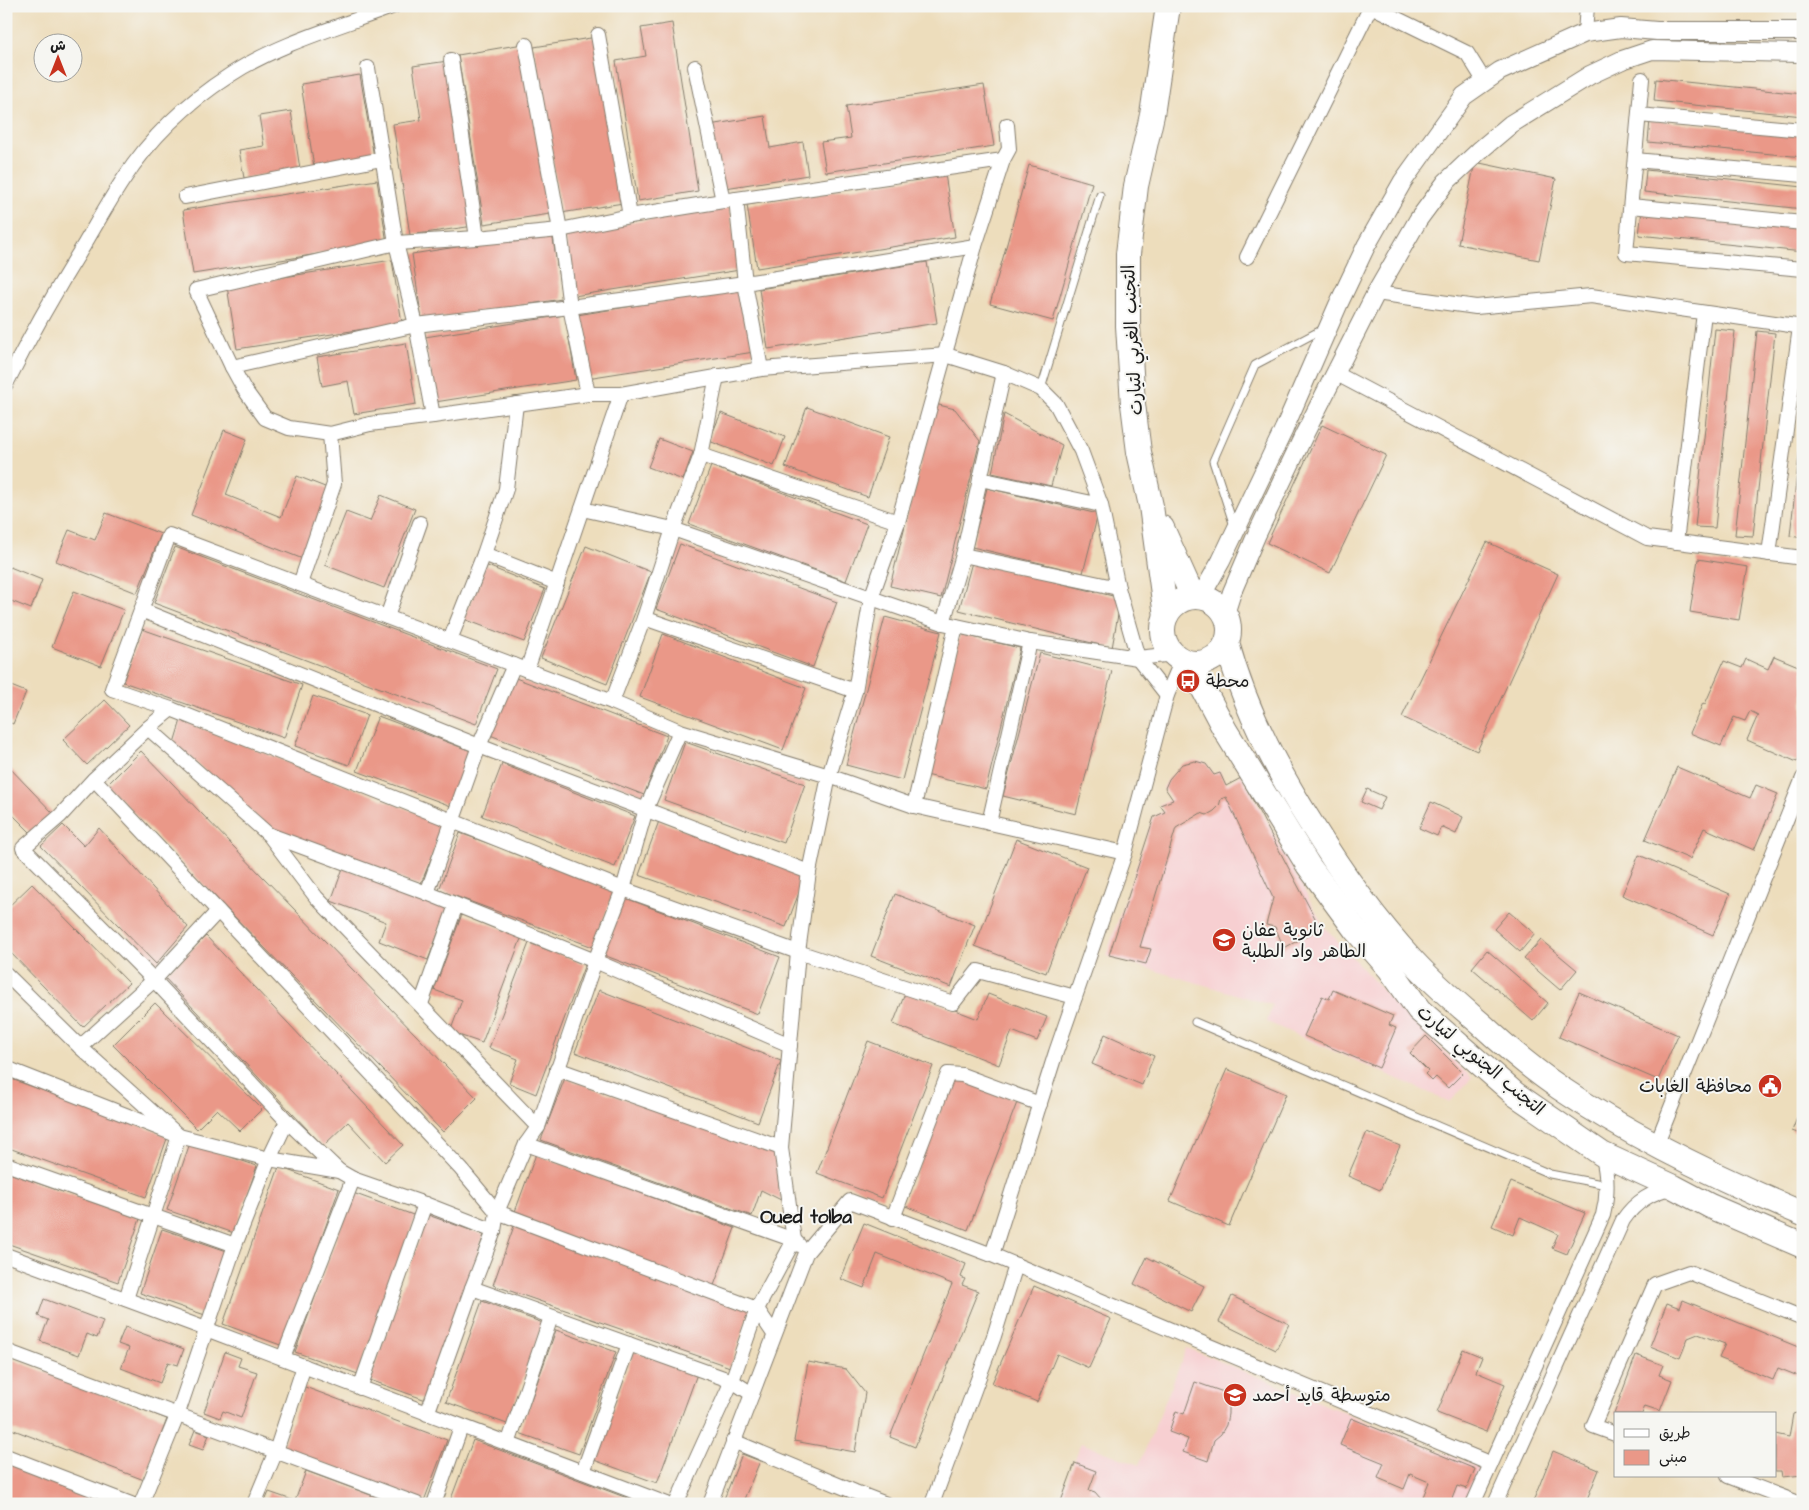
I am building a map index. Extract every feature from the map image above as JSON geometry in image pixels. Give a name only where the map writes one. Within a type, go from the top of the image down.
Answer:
[{"type":"highway","name":"التجنب الغربي لتيارت","points":[[1166,616],[1151,506],[1133,404],[1128,326],[1128,254],[1136,186],[1152,115],[1168,6]]},
{"type":"highway","name":"التجنب الغربي لتيارت","points":[[1152,115],[1181,24],[1184,6]]},
{"type":"highway","name":"التجنب الغربي لتيارت","points":[[1151,506],[1197,597]]},
{"type":"highway","points":[[1197,597],[1214,603],[1225,614],[1229,623],[1230,634],[1227,643],[1223,651],[1209,661],[1183,659],[1167,646],[1163,626],[1166,616],[1177,603],[1197,597]]},
{"type":"highway","name":"التجنب الجنوبي لتيارت","points":[[1227,643],[1234,669],[1250,710],[1285,782],[1327,849],[1364,902],[1414,962],[1520,1058],[1567,1092],[1656,1146],[1803,1214]]},
{"type":"highway","name":"التجنب الجنوبي لتيارت","points":[[1183,659],[1197,677],[1225,730],[1308,865],[1355,929],[1390,970],[1419,1010],[1516,1094],[1602,1154],[1674,1187],[1710,1206],[1803,1246]]},
{"type":"street","points":[[6,384],[51,300],[123,180],[146,149],[171,121],[200,96],[231,74],[262,57],[394,6]]},
{"type":"street","points":[[1247,257],[1371,6],[1467,53],[1485,82]]},
{"type":"street","points":[[1585,33],[1587,6]]},
{"type":"street","points":[[1197,597],[1235,530],[1284,429],[1366,246],[1403,181],[1464,96],[1500,71],[1585,33],[1621,28],[1657,31],[1803,31]]},
{"type":"street","points":[[598,35],[630,216]]},
{"type":"street","points":[[526,45],[560,230],[570,307],[588,394]]},
{"type":"street","points":[[1225,614],[1232,592],[1256,536],[1335,373],[1376,293],[1418,220],[1446,182],[1511,124],[1590,75],[1622,60],[1652,50],[1803,53]]},
{"type":"street","points":[[451,60],[477,238]]},
{"type":"street","points":[[695,67],[729,200],[761,369]]},
{"type":"street","points":[[368,68],[396,242],[416,325],[433,416]]},
{"type":"street","points":[[1642,79],[1626,253],[1803,269]]},
{"type":"street","points":[[1639,115],[1803,130]]},
{"type":"street","points":[[676,1504],[732,1381],[757,1309],[794,1240],[781,1148],[798,952],[809,872],[829,776],[854,691],[871,598],[898,522],[975,246],[1003,160],[1010,149],[1008,125]]},
{"type":"street","points":[[184,197],[382,158]]},
{"type":"street","points":[[1003,160],[729,200],[630,216],[560,230],[477,238],[396,242],[196,290],[232,367],[244,389],[265,418],[290,428],[330,434],[370,424],[588,394],[621,394],[761,369],[946,354],[1004,373],[1041,389],[1056,404],[1077,443],[1101,505],[1118,588],[1138,658],[1167,696]]},
{"type":"street","points":[[1635,160],[1803,175]]},
{"type":"street","points":[[1631,206],[1803,223]]},
{"type":"street","points":[[232,367],[416,325],[570,307],[745,283],[975,246]]},
{"type":"street","points":[[1376,293],[1476,308],[1591,296],[1801,327],[1769,554]]},
{"type":"street","points":[[1676,542],[1704,313]]},
{"type":"street","points":[[914,806],[963,555],[1004,373]]},
{"type":"street","points":[[1335,373],[1647,538],[1803,558]]},
{"type":"street","points":[[612,702],[644,618],[700,455],[717,376]]},
{"type":"street","points":[[527,670],[621,394]]},
{"type":"street","points":[[450,640],[484,554],[506,488],[516,404]]},
{"type":"street","points":[[300,584],[334,484],[330,434]]},
{"type":"street","points":[[700,455],[898,522]]},
{"type":"street","points":[[980,479],[1101,505]]},
{"type":"street","points":[[582,509],[673,529],[950,625],[1030,642],[1138,658],[1183,659],[1167,696],[1125,853],[1075,997],[992,1255]]},
{"type":"street","points":[[386,617],[420,523]]},
{"type":"street","points":[[1075,997],[978,971],[953,1002],[798,952],[623,889],[171,709],[112,689],[169,535],[514,664],[680,731],[829,776],[914,806],[1125,853]]},
{"type":"street","points":[[484,554],[557,583]]},
{"type":"street","points":[[963,555],[1118,588]]},
{"type":"street","points":[[141,610],[479,746],[809,872]]},
{"type":"street","points":[[644,618],[854,691]]},
{"type":"street","points":[[989,823],[1030,642]]},
{"type":"street","points":[[427,893],[479,746],[514,664]]},
{"type":"street","points":[[171,709],[148,728],[94,780],[60,816],[22,848],[154,980],[287,1121],[339,1171],[353,1179],[494,1231]]},
{"type":"street","points":[[148,728],[269,835],[316,897],[538,1127]]},
{"type":"street","points":[[427,1414],[494,1231],[497,1212],[526,1144],[538,1127],[595,962],[623,889],[646,809],[680,731]]},
{"type":"street","points":[[1656,1146],[1803,778]]},
{"type":"street","points":[[94,780],[462,1169],[497,1212],[757,1309],[774,1334]]},
{"type":"street","points":[[269,835],[427,893],[790,1045]]},
{"type":"street","points":[[421,1004],[456,905]]},
{"type":"street","points":[[80,1047],[154,980],[218,911]]},
{"type":"street","points":[[6,974],[80,1047],[179,1136]]},
{"type":"street","points":[[6,1068],[179,1136],[270,1159],[339,1171]]},
{"type":"street","points":[[557,1069],[781,1148]]},
{"type":"street","points":[[893,1218],[948,1074],[962,1076],[1040,1104]]},
{"type":"street","points":[[141,1504],[177,1416],[235,1245],[287,1121]]},
{"type":"street","points":[[126,1299],[179,1136]]},
{"type":"street","points":[[526,1144],[794,1240],[806,1253]]},
{"type":"street","points":[[1473,1504],[1599,1225],[1605,1206],[1607,1185],[1602,1154]]},
{"type":"street","points":[[6,1164],[235,1245]]},
{"type":"street","points":[[283,1358],[353,1179]]},
{"type":"street","points":[[1495,1504],[1623,1220],[1629,1211],[1654,1192],[1674,1187]]},
{"type":"street","points":[[710,1504],[806,1253],[850,1202],[992,1255],[1491,1464]]},
{"type":"street","points":[[360,1388],[425,1204]]},
{"type":"street","points":[[6,1256],[206,1329],[667,1504]]},
{"type":"street","points":[[932,1504],[994,1336],[1016,1265]]},
{"type":"street","points":[[1614,1434],[1593,1426],[1655,1284],[1689,1272],[1803,1318]]},
{"type":"street","points":[[472,1288],[732,1381],[752,1394]]},
{"type":"street","points":[[508,1444],[551,1317]]},
{"type":"street","points":[[584,1472],[629,1344]]},
{"type":"street","points":[[6,1351],[416,1504]]},
{"type":"street","points":[[254,1504],[276,1451],[304,1366]]},
{"type":"street","points":[[434,1504],[461,1427]]},
{"type":"street","points":[[733,1441],[852,1498],[886,1504]]},
{"type":"street","points":[[6,1456],[131,1504]]},
{"type":"street","points":[[1733,1478],[1801,1504]]},
{"type":"lane","points":[[1041,389],[1100,195]]},
{"type":"lane","points":[[1235,530],[1213,460],[1255,365],[1330,326]]},
{"type":"lane","points":[[1195,1022],[1550,1174],[1607,1185]]},
{"type":"shaded area","name":"ثانوية عفان الطاهر واد الطلبة","points":[[1195,760],[1206,763],[1214,774],[1220,771],[1226,784],[1242,775],[1323,925],[1386,994],[1472,1078],[1450,1102],[1267,1022],[1272,1005],[1106,956],[1153,817],[1164,811],[1159,804],[1171,799],[1163,788],[1168,779],[1182,764]]},
{"type":"shaded area","name":"متوسطة قايد أحمد","points":[[1187,1348],[1480,1468],[1465,1504],[1058,1504],[1081,1443],[1139,1465]]},
{"type":"building","points":[[672,23],[698,191],[638,201],[616,61],[646,56],[641,28]]},
{"type":"building","points":[[597,37],[623,203],[561,213],[534,47]]},
{"type":"building","points":[[523,44],[550,214],[484,224],[458,55]]},
{"type":"building","points":[[448,61],[474,226],[410,235],[393,124],[421,120],[413,66]]},
{"type":"building","points":[[360,75],[374,157],[314,167],[301,84]]},
{"type":"building","points":[[1656,79],[1803,94],[1803,116],[1654,101]]},
{"type":"building","points":[[984,85],[994,146],[826,172],[821,142],[851,138],[846,106]]},
{"type":"building","points":[[291,111],[300,169],[244,178],[239,150],[264,146],[259,116]]},
{"type":"building","points":[[765,116],[770,148],[803,142],[808,175],[719,189],[709,125]]},
{"type":"building","points":[[1650,120],[1803,135],[1803,157],[1648,142]]},
{"type":"building","points":[[1475,162],[1556,179],[1539,260],[1458,244]]},
{"type":"building","points":[[1029,165],[1092,183],[1053,321],[990,304]]},
{"type":"building","points":[[1646,170],[1803,187],[1803,209],[1644,192]]},
{"type":"building","points":[[945,174],[955,237],[757,268],[747,205]]},
{"type":"building","points":[[377,180],[387,243],[193,274],[183,210]]},
{"type":"building","points":[[730,207],[740,270],[574,296],[565,233]]},
{"type":"building","points":[[1642,210],[1803,227],[1803,252],[1639,235]]},
{"type":"building","points":[[552,232],[562,299],[422,321],[412,254]]},
{"type":"building","points":[[392,260],[402,323],[237,349],[227,286]]},
{"type":"building","points":[[927,262],[937,323],[768,349],[759,289]]},
{"type":"building","points":[[744,288],[754,352],[587,378],[577,315]]},
{"type":"building","points":[[565,315],[576,380],[435,402],[425,337]]},
{"type":"building","points":[[1715,329],[1735,331],[1715,528],[1695,527]]},
{"type":"building","points":[[1757,331],[1775,333],[1753,536],[1735,535]]},
{"type":"building","points":[[406,343],[416,404],[354,414],[348,381],[322,386],[317,357]]},
{"type":"building","points":[[935,404],[955,409],[980,441],[941,598],[890,586]]},
{"type":"building","points":[[807,407],[889,437],[868,497],[785,467]]},
{"type":"building","points":[[721,413],[785,437],[774,466],[709,441]]},
{"type":"building","points":[[1004,414],[1062,445],[1051,486],[992,473]]},
{"type":"building","points":[[1322,425],[1386,455],[1330,573],[1267,543]]},
{"type":"building","points":[[224,430],[247,439],[226,495],[281,517],[297,476],[330,489],[303,559],[191,515]]},
{"type":"building","points":[[1801,437],[1803,437],[1803,538],[1790,536]]},
{"type":"building","points":[[659,439],[693,452],[683,480],[648,467]]},
{"type":"building","points":[[711,466],[867,524],[846,581],[689,524]]},
{"type":"building","points":[[987,488],[1098,514],[1083,573],[972,547]]},
{"type":"building","points":[[381,495],[415,509],[384,588],[325,565],[346,512],[370,521]]},
{"type":"building","points":[[106,513],[161,534],[137,593],[56,561],[69,530],[95,540]]},
{"type":"building","points":[[1487,542],[1558,574],[1477,751],[1402,717]]},
{"type":"building","points":[[680,544],[837,602],[813,667],[656,609]]},
{"type":"building","points":[[586,546],[651,572],[607,684],[541,658]]},
{"type":"building","points":[[175,547],[497,669],[476,724],[154,603]]},
{"type":"building","points":[[1698,559],[1748,567],[1739,620],[1690,612]]},
{"type":"building","points":[[972,562],[1121,598],[1112,648],[959,610]]},
{"type":"building","points":[[485,565],[545,589],[524,642],[464,619]]},
{"type":"building","points":[[10,567],[42,580],[31,609],[6,599],[6,577]]},
{"type":"building","points":[[74,591],[124,610],[101,666],[52,647]]},
{"type":"building","points":[[885,617],[941,632],[902,780],[846,765]]},
{"type":"building","points":[[142,629],[302,685],[284,738],[123,682]]},
{"type":"building","points":[[663,634],[806,688],[783,750],[640,697]]},
{"type":"building","points":[[960,634],[1020,648],[986,789],[926,775]]},
{"type":"building","points":[[1040,653],[1112,671],[1076,814],[1003,796]]},
{"type":"building","points":[[1774,656],[1803,668],[1803,750],[1797,762],[1747,740],[1758,715],[1750,711],[1745,721],[1734,717],[1721,746],[1690,733],[1724,661],[1742,668],[1746,659],[1768,669]]},
{"type":"building","points":[[513,677],[667,736],[644,795],[490,735]]},
{"type":"building","points":[[6,684],[26,692],[13,724],[6,721]]},
{"type":"building","points":[[313,696],[367,715],[349,765],[295,746]]},
{"type":"building","points":[[105,700],[129,725],[87,765],[63,740]]},
{"type":"building","points":[[378,716],[471,751],[451,806],[357,771]]},
{"type":"building","points":[[181,720],[445,824],[420,886],[270,829],[174,743]]},
{"type":"building","points":[[685,742],[805,784],[784,843],[664,800]]},
{"type":"building","points":[[141,751],[477,1098],[443,1132],[107,785]]},
{"type":"building","points":[[1195,761],[1206,764],[1214,775],[1220,773],[1226,786],[1241,778],[1315,918],[1312,933],[1284,948],[1275,927],[1266,925],[1273,898],[1226,797],[1221,799],[1219,806],[1214,811],[1207,815],[1201,813],[1176,828],[1140,947],[1151,949],[1146,964],[1109,955],[1154,817],[1165,812],[1160,805],[1173,800],[1165,788],[1169,779],[1182,764]]},
{"type":"building","points":[[502,764],[635,816],[615,867],[482,816]]},
{"type":"building","points":[[7,765],[53,813],[31,833],[6,808]]},
{"type":"building","points":[[1677,767],[1750,798],[1756,785],[1778,794],[1754,850],[1704,828],[1690,859],[1645,840]]},
{"type":"building","points":[[1367,789],[1385,797],[1379,810],[1361,802]]},
{"type":"building","points":[[1431,802],[1463,817],[1456,834],[1441,827],[1437,836],[1419,828]]},
{"type":"building","points":[[659,821],[806,874],[786,927],[639,875]]},
{"type":"building","points":[[63,825],[84,846],[99,828],[188,927],[156,964],[41,846]]},
{"type":"building","points":[[460,833],[615,890],[593,947],[439,890]]},
{"type":"building","points":[[1016,839],[1087,867],[1046,973],[975,946]]},
{"type":"building","points":[[1639,855],[1730,894],[1713,935],[1622,895]]},
{"type":"building","points":[[343,868],[448,907],[428,960],[379,941],[386,922],[331,901]]},
{"type":"building","points":[[32,884],[129,983],[83,1027],[6,948],[6,909]]},
{"type":"building","points":[[895,894],[975,925],[951,987],[871,956]]},
{"type":"building","points":[[623,897],[780,957],[758,1014],[601,954]]},
{"type":"building","points":[[1509,912],[1535,934],[1520,952],[1494,929]]},
{"type":"building","points":[[462,914],[522,936],[482,1043],[450,1032],[462,1000],[434,990]]},
{"type":"building","points":[[206,936],[403,1145],[385,1162],[348,1122],[323,1146],[163,976]]},
{"type":"building","points":[[1541,940],[1577,970],[1560,990],[1524,959]]},
{"type":"building","points":[[529,943],[585,964],[536,1094],[509,1083],[518,1059],[489,1048]]},
{"type":"building","points":[[1487,950],[1548,1003],[1533,1021],[1472,968]]},
{"type":"building","points":[[599,990],[781,1061],[758,1122],[575,1052]]},
{"type":"building","points":[[1333,990],[1393,1016],[1389,1025],[1396,1028],[1379,1068],[1304,1036],[1322,996],[1329,999]]},
{"type":"building","points":[[906,991],[978,1019],[988,994],[1047,1017],[1037,1041],[1012,1031],[999,1065],[893,1024]]},
{"type":"building","points":[[1579,992],[1678,1035],[1658,1080],[1559,1037]]},
{"type":"building","points":[[155,1003],[262,1109],[240,1131],[217,1109],[197,1129],[113,1045]]},
{"type":"building","points":[[1105,1034],[1154,1056],[1142,1085],[1092,1064]]},
{"type":"building","points":[[1426,1036],[1463,1073],[1448,1088],[1436,1077],[1432,1081],[1425,1074],[1428,1071],[1410,1053]]},
{"type":"building","points":[[868,1041],[933,1066],[882,1198],[817,1173]]},
{"type":"building","points":[[1227,1069],[1286,1094],[1229,1226],[1170,1201]]},
{"type":"building","points":[[954,1075],[1018,1100],[968,1230],[903,1205]]},
{"type":"building","points":[[6,1077],[168,1136],[146,1197],[6,1147]]},
{"type":"building","points":[[565,1078],[775,1152],[781,1200],[761,1190],[752,1216],[541,1140]]},
{"type":"building","points":[[1800,1110],[1803,1111],[1803,1135],[1792,1131]]},
{"type":"building","points":[[1367,1132],[1400,1146],[1380,1190],[1348,1176]]},
{"type":"building","points":[[190,1143],[257,1166],[234,1233],[167,1210]]},
{"type":"building","points":[[536,1154],[735,1228],[712,1291],[513,1217]]},
{"type":"building","points":[[279,1167],[339,1189],[283,1346],[223,1324]]},
{"type":"building","points":[[6,1172],[140,1219],[118,1282],[6,1243]]},
{"type":"building","points":[[1511,1182],[1585,1213],[1567,1254],[1552,1248],[1558,1234],[1520,1217],[1513,1235],[1492,1226]]},
{"type":"building","points":[[353,1193],[416,1216],[358,1374],[295,1352]]},
{"type":"building","points":[[428,1215],[484,1235],[426,1400],[370,1380]]},
{"type":"building","points":[[864,1223],[966,1264],[961,1277],[965,1279],[962,1285],[978,1291],[915,1447],[890,1437],[952,1284],[877,1254],[864,1288],[841,1279]]},
{"type":"building","points":[[514,1226],[751,1308],[730,1367],[493,1285]]},
{"type":"building","points":[[162,1229],[227,1251],[205,1315],[140,1293]]},
{"type":"building","points":[[1147,1257],[1204,1286],[1191,1312],[1134,1284]]},
{"type":"building","points":[[1034,1286],[1111,1319],[1089,1368],[1057,1354],[1037,1402],[992,1383]]},
{"type":"building","points":[[1232,1296],[1289,1324],[1276,1350],[1219,1322]]},
{"type":"building","points":[[44,1299],[103,1321],[97,1338],[87,1334],[79,1355],[40,1341],[48,1320],[38,1316]]},
{"type":"building","points":[[1683,1300],[1803,1349],[1803,1378],[1778,1368],[1773,1380],[1719,1358],[1725,1344],[1698,1334],[1688,1338],[1680,1358],[1650,1346],[1667,1303],[1680,1308]]},
{"type":"building","points":[[482,1301],[543,1323],[507,1424],[446,1402]]},
{"type":"building","points":[[125,1327],[184,1349],[178,1365],[168,1362],[160,1383],[121,1368],[129,1348],[118,1344]]},
{"type":"building","points":[[556,1330],[616,1352],[579,1454],[519,1433]]},
{"type":"building","points":[[1463,1349],[1482,1357],[1476,1372],[1505,1384],[1486,1432],[1437,1413]]},
{"type":"building","points":[[634,1351],[697,1374],[657,1483],[594,1460]]},
{"type":"building","points":[[225,1352],[241,1358],[238,1366],[257,1372],[241,1418],[223,1411],[220,1418],[204,1412]]},
{"type":"building","points":[[1636,1355],[1663,1365],[1659,1375],[1672,1380],[1660,1411],[1645,1406],[1643,1412],[1615,1412]]},
{"type":"building","points":[[6,1357],[167,1419],[144,1480],[6,1427]]},
{"type":"building","points":[[808,1362],[846,1369],[865,1393],[855,1452],[794,1441]]},
{"type":"building","points":[[1195,1382],[1232,1395],[1228,1403],[1226,1425],[1221,1434],[1214,1440],[1208,1461],[1183,1452],[1188,1439],[1169,1432],[1176,1411],[1184,1414]]},
{"type":"building","points":[[305,1387],[447,1440],[424,1501],[282,1448]]},
{"type":"building","points":[[1803,1411],[1803,1467],[1800,1468],[1803,1475],[1782,1477],[1781,1471],[1776,1471],[1776,1434],[1789,1437],[1793,1414]]},
{"type":"building","points":[[1351,1418],[1475,1469],[1467,1489],[1457,1486],[1450,1504],[1420,1504],[1429,1482],[1410,1474],[1404,1489],[1378,1478],[1384,1463],[1340,1445]]},
{"type":"building","points":[[195,1430],[209,1435],[203,1450],[189,1445]]},
{"type":"building","points":[[473,1440],[643,1504],[463,1504],[451,1499]]},
{"type":"building","points":[[1553,1451],[1599,1470],[1585,1504],[1532,1504]]},
{"type":"building","points":[[742,1454],[760,1461],[742,1504],[722,1504]]},
{"type":"building","points":[[6,1462],[115,1504],[6,1504]]},
{"type":"building","points":[[1075,1463],[1096,1471],[1089,1490],[1095,1492],[1101,1499],[1102,1504],[1060,1504]]},
{"type":"building","points":[[306,1471],[395,1504],[264,1504],[269,1492],[295,1501]]},
{"type":"place","name":"محطة","points":[[1188,681]]},
{"type":"place","name":"ثانوية عفان الطاهر واد الطلبة","points":[[1224,940]]},
{"type":"place","name":"محافظة الغابات","points":[[1770,1086]]},
{"type":"place","name":"متوسطة قايد أحمد","points":[[1235,1395]]},
{"type":"district","name":"Oued tolba","points":[[806,1216]]}]
